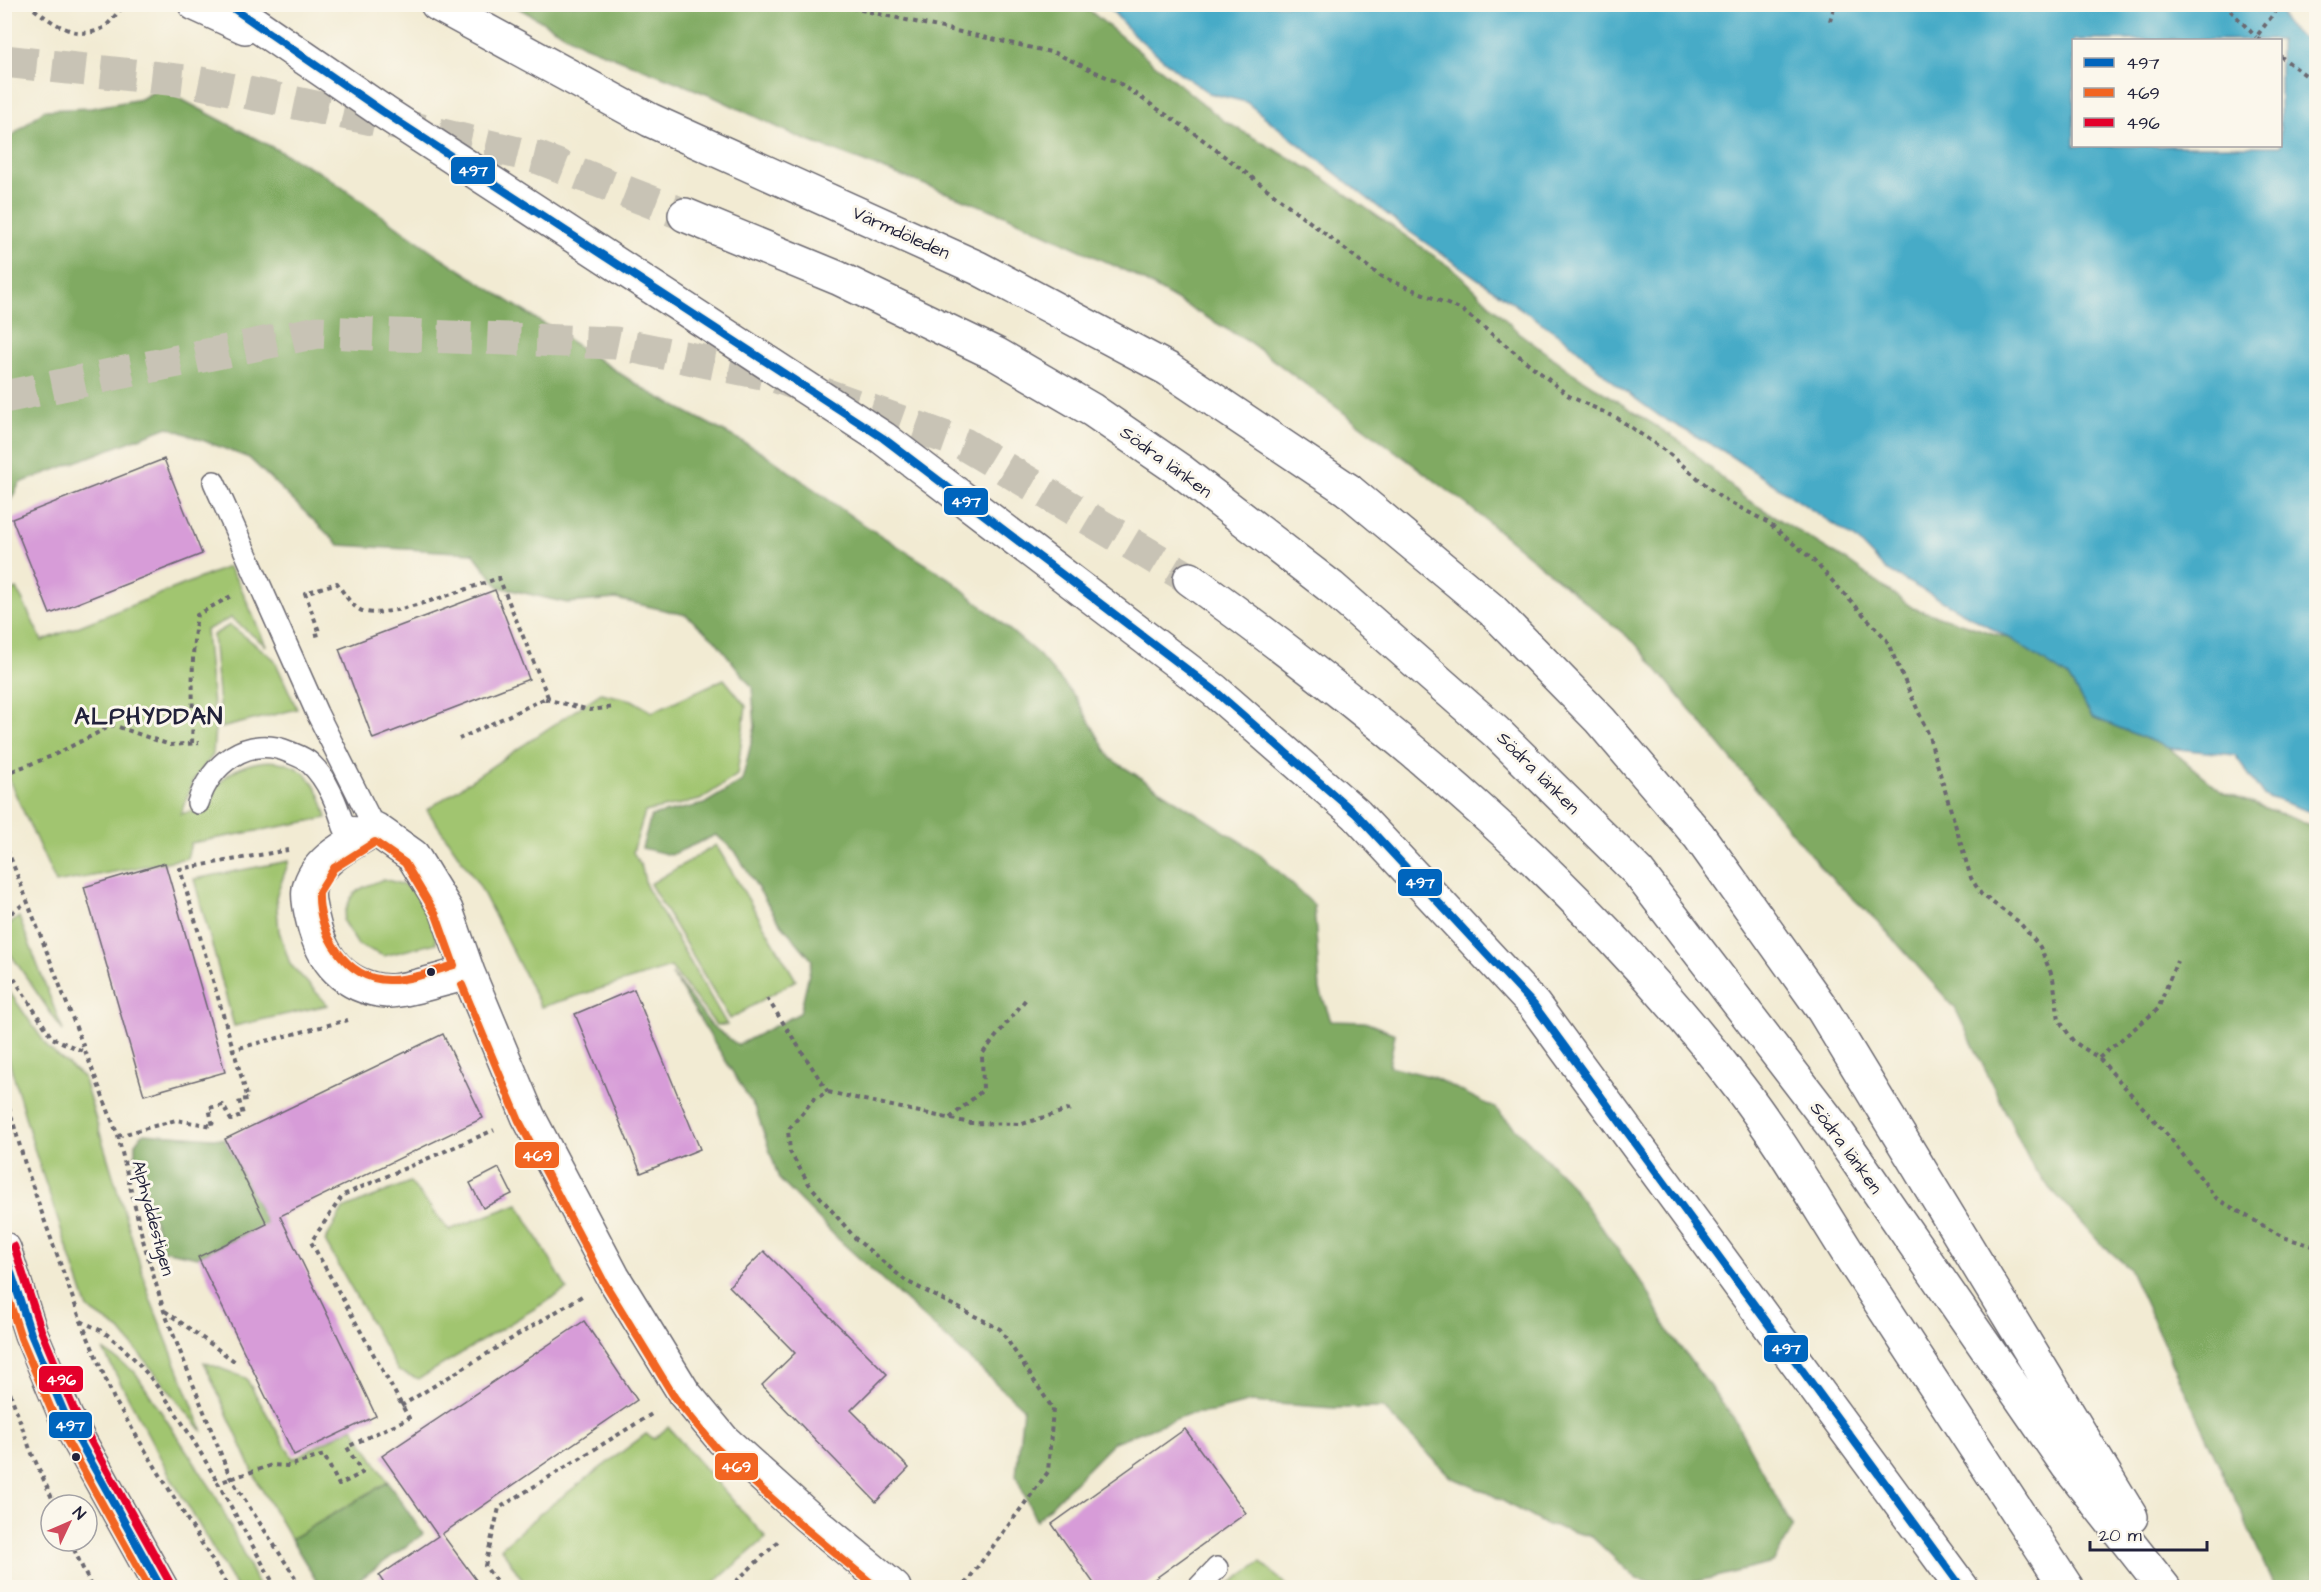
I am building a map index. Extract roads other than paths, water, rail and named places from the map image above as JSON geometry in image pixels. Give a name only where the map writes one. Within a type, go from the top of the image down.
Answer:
[{"type":"main road","points":[[195,4],[280,43]]},
{"type":"main road","points":[[226,4],[382,111],[884,438],[1214,690],[1356,814],[1534,1005],[1962,1587]]},
{"type":"main road","name":"Värmdöleden","points":[[437,4],[650,120],[978,268],[1168,369],[1348,490],[1492,610],[1600,720],[1699,836],[1823,1011],[2173,1587]]},
{"type":"main road","name":"Södra länken","points":[[685,215],[838,278],[986,349],[1092,410],[1181,471],[1330,587],[1496,732],[1638,872],[1838,1133],[2067,1464],[2164,1587]]},
{"type":"main road","points":[[1190,579],[1304,661],[1431,766],[1578,902],[1653,983],[1742,1090],[2067,1587]]},
{"type":"main road","points":[[468,973],[388,991],[353,983],[331,965],[318,943],[311,915],[308,890],[326,860],[375,829],[413,856],[446,910],[468,973],[528,1116],[613,1277],[684,1393],[723,1440],[807,1516],[894,1587]]},
{"type":"main road","points":[[4,1249],[31,1334],[66,1417],[161,1587]]},
{"type":"lane","points":[[214,482],[317,713],[375,829]]},
{"type":"lane","points":[[198,803],[204,783],[221,765],[246,748],[279,748],[308,761],[325,781],[344,827],[375,829]]},
{"type":"lane","points":[[1198,1587],[1216,1568]]},
{"type":"water","points":[[2271,4],[2279,7],[2287,26],[2316,49],[2316,814],[2263,795],[2235,755],[2169,748],[2092,717],[2068,677],[2011,639],[1886,570],[1856,539],[1723,451],[1661,417],[1615,384],[1568,341],[1407,230],[1246,102],[1209,93],[1177,71],[1131,32],[1107,5]]},
{"type":"tunnel","points":[[4,61],[196,82],[396,124],[539,158],[685,215]]},
{"type":"tunnel","points":[[4,397],[318,332],[615,343],[771,375],[964,444],[1190,579]]},
{"type":"district","name":"ALPHYDDAN","points":[[149,717]]}]
